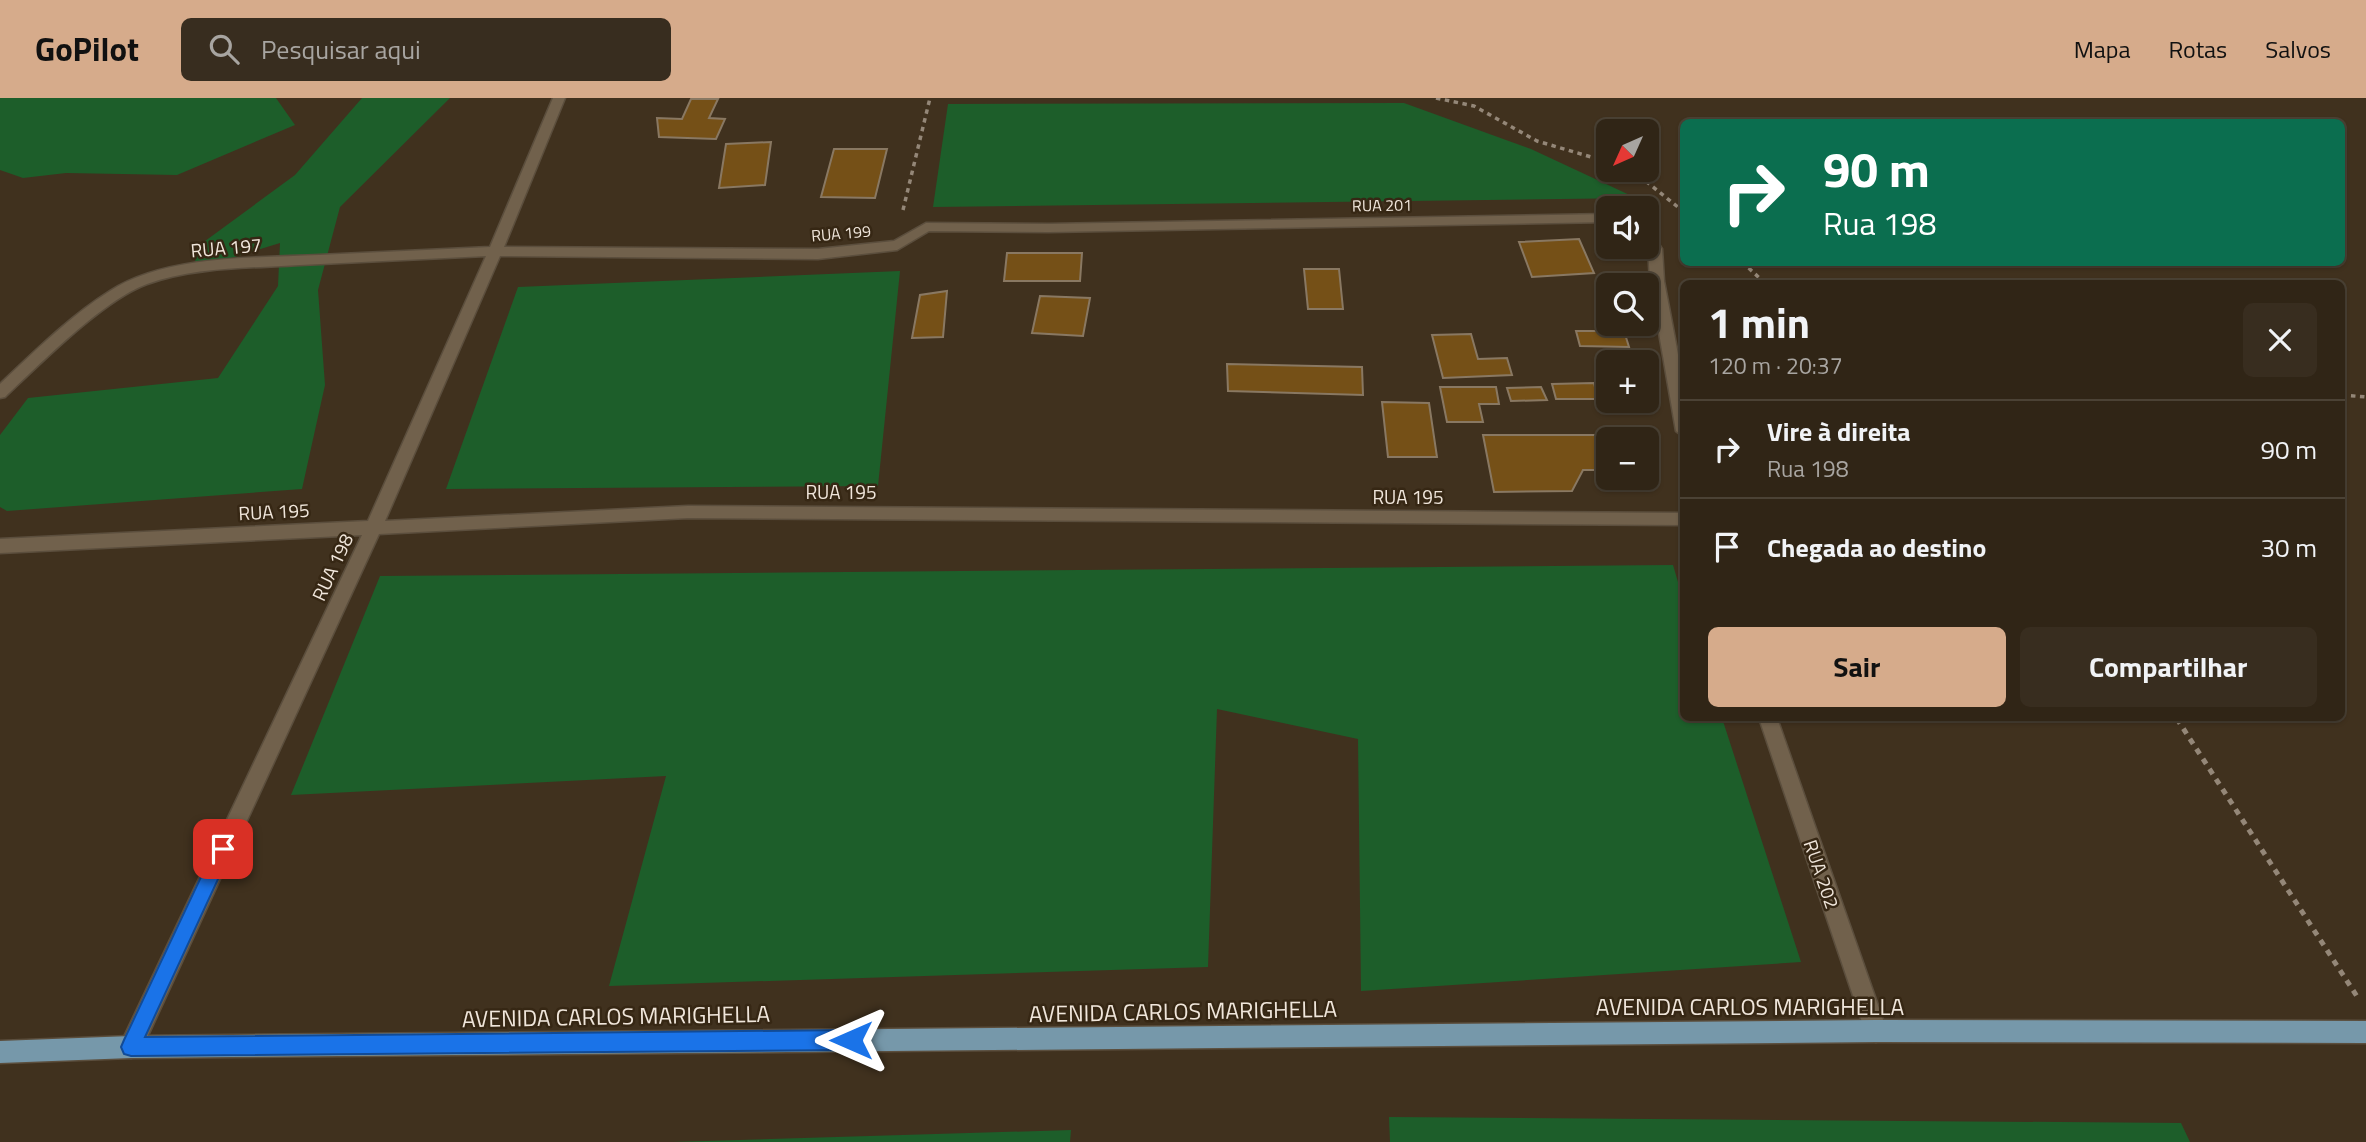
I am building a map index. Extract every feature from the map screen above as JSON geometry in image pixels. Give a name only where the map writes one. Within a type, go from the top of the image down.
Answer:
[{"type":"main road","name":"AVENIDA CARLOS MARIGHELLA","points":[[0,1052],[131,1047],[1876,1031],[2366,1032]]},
{"type":"street","name":"RUA 198","points":[[131,1047],[374,527],[497,251],[559,98]]},
{"type":"street","name":"RUA 201","points":[[1183,224],[1596,218]]},
{"type":"street","name":"RUA 199","points":[[497,251],[818,254],[897,245],[926,227],[1049,228],[1183,224]]},
{"type":"street","name":"RUA 197","points":[[0,393],[46,350],[115,294],[141,281],[184,270],[249,262],[497,251]]},
{"type":"street","points":[[1656,259],[1657,281],[1680,409]]},
{"type":"street","name":"RUA 195","points":[[0,546],[688,512],[1680,519]]},
{"type":"street","name":"RUA 202","points":[[1769,721],[1876,1031]]},
{"type":"path","points":[[897,245],[908,184],[930,98]]},
{"type":"path","points":[[1436,98],[1474,106],[1537,141],[1596,159]]},
{"type":"path","points":[[1647,182],[1680,209]]},
{"type":"path","points":[[1746,266],[1762,280]]},
{"type":"path","points":[[2345,394],[2366,397]]},
{"type":"path","points":[[2180,721],[2366,1010]]},
{"type":"green space","points":[[0,98],[276,98],[295,125],[177,175],[66,173],[23,178],[0,170]]},
{"type":"green space","points":[[362,98],[450,98],[340,207],[318,290],[325,385],[302,489],[7,511],[0,507],[0,435],[28,398],[218,378],[278,286],[280,243],[192,270],[201,244],[295,175]]},
{"type":"green space","points":[[1404,103],[1531,149],[1596,179],[1596,182],[1632,196],[933,207],[948,104]]},
{"type":"green space","points":[[900,271],[878,486],[446,489],[518,287]]},
{"type":"green space","points":[[1673,565],[1680,589],[1680,721],[1723,721],[1801,962],[1361,991],[1358,739],[1217,709],[1208,967],[609,986],[666,776],[291,795],[380,576]]},
{"type":"green space","points":[[1389,1117],[2181,1123],[2190,1142],[1390,1142]]},
{"type":"green space","points":[[1071,1130],[1070,1142],[672,1142]]},
{"type":"building","points":[[691,99],[718,99],[709,118],[725,119],[716,139],[659,137],[657,118],[682,119]]},
{"type":"building","points":[[771,142],[765,185],[719,188],[726,144]]},
{"type":"building","points":[[834,149],[887,149],[875,198],[821,197]]},
{"type":"building","points":[[1579,239],[1594,273],[1532,277],[1519,242]]},
{"type":"building","points":[[1007,253],[1082,253],[1080,281],[1004,281]]},
{"type":"building","points":[[1304,269],[1339,269],[1343,309],[1308,309]]},
{"type":"building","points":[[947,291],[943,337],[912,338],[920,295]]},
{"type":"building","points":[[1040,296],[1090,298],[1083,336],[1032,333]]},
{"type":"building","points":[[1576,331],[1596,331],[1596,336],[1626,336],[1629,347],[1580,346]]},
{"type":"building","points":[[1471,334],[1478,359],[1507,358],[1512,375],[1443,378],[1432,335]]},
{"type":"building","points":[[1227,364],[1362,367],[1363,395],[1228,391]]},
{"type":"building","points":[[1594,383],[1596,399],[1556,399],[1552,384]]},
{"type":"building","points":[[1440,387],[1496,387],[1499,404],[1479,404],[1483,422],[1447,422]]},
{"type":"building","points":[[1541,387],[1547,400],[1511,401],[1507,388]]},
{"type":"building","points":[[1382,402],[1429,403],[1437,457],[1388,457]]},
{"type":"building","points":[[1483,435],[1596,435],[1596,470],[1583,470],[1572,491],[1494,492]]},
{"type":"route","points":[[223,849],[131,1047],[851,1040]]}]
